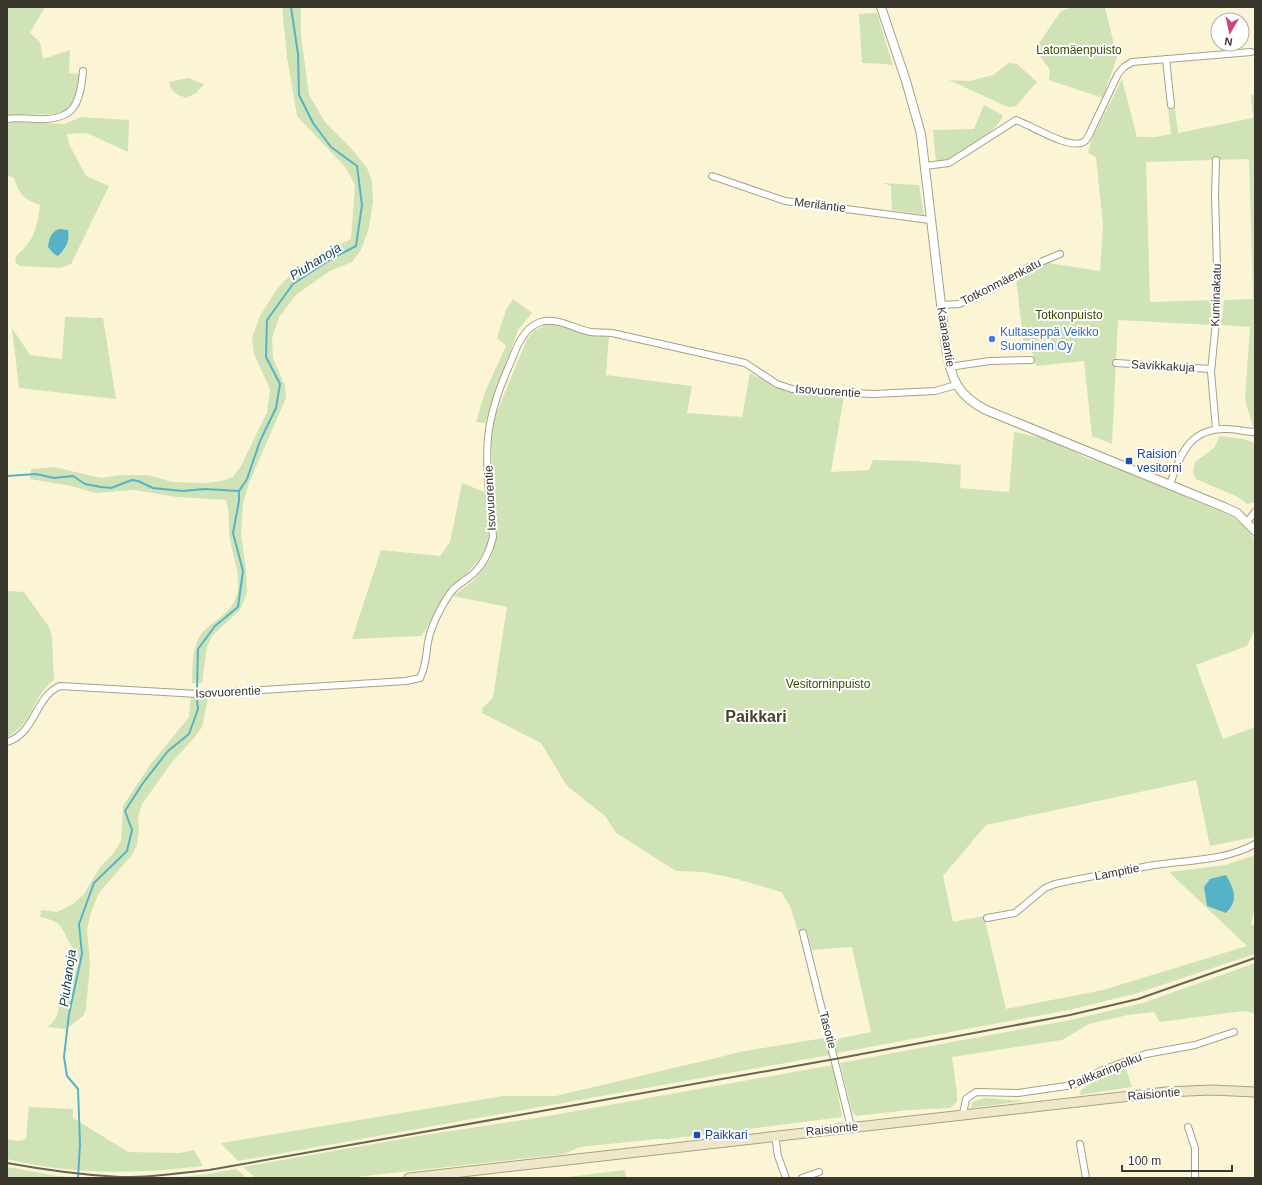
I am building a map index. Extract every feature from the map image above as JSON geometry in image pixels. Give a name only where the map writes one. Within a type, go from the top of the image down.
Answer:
[{"type":"main road","name":"Raisiontie","points":[[410,1178],[1166,1092],[1211,1090],[1255,1092]]},
{"type":"street","name":"Kaanaantie","points":[[881,7],[915,109],[921,134],[930,220],[949,367],[956,385],[966,399],[986,410],[1224,506],[1237,513],[1255,531]]},
{"type":"street","points":[[925,166],[949,163],[1016,120],[1072,144],[1085,141],[1118,74],[1124,67],[1132,62],[1251,52]]},
{"type":"street","points":[[1166,59],[1171,105]]},
{"type":"street","points":[[7,119],[40,120],[63,116],[72,110],[81,94],[83,71]]},
{"type":"street","name":"Kuminakatu","points":[[1216,160],[1215,195],[1218,300],[1211,369],[1216,429]]},
{"type":"street","name":"Meriläntie","points":[[712,176],[785,201],[930,220]]},
{"type":"street","name":"Totkonmäenkatu","points":[[941,305],[959,304],[996,287],[1029,267],[1060,254]]},
{"type":"street","name":"Isovuorentie","points":[[7,742],[17,738],[26,730],[52,689],[60,686],[198,694],[406,681],[420,678],[426,660],[428,640],[442,607],[454,588],[474,573],[481,565],[491,546],[493,537],[488,439],[493,408],[515,352],[527,332],[540,322],[553,321],[591,332],[612,333],[745,362],[777,384],[792,389],[821,392],[874,394],[934,390],[956,385]]},
{"type":"street","points":[[949,367],[990,361],[1031,360]]},
{"type":"street","name":"Savikkakuja","points":[[1116,363],[1211,369]]},
{"type":"street","points":[[1170,484],[1184,448],[1200,434],[1216,429],[1228,428],[1255,432]]},
{"type":"street","points":[[1247,522],[1255,512]]},
{"type":"street","name":"Lampitie","points":[[987,918],[1015,913],[1045,888],[1054,884],[1154,865],[1218,856],[1237,852],[1255,844]]},
{"type":"street","name":"Tasotie","points":[[803,933],[851,1127]]},
{"type":"street","name":"Paikkarinpolku","points":[[964,1114],[966,1099],[976,1092],[1018,1093],[1068,1086],[1082,1082],[1103,1070],[1146,1054],[1195,1045],[1234,1032]]},
{"type":"street","points":[[1188,1127],[1195,1148],[1195,1178]]},
{"type":"street","points":[[775,1136],[778,1156],[786,1178]]},
{"type":"street","points":[[1080,1144],[1086,1178]]},
{"type":"street","points":[[802,1178],[819,1172]]},
{"type":"green space","points":[[7,7],[45,7],[30,33],[40,42],[43,59],[70,50],[69,73],[80,74],[77,96],[71,107],[65,111],[53,114],[7,115]]},
{"type":"green space","points":[[282,7],[301,7],[301,35],[309,95],[325,122],[351,148],[367,168],[372,181],[373,202],[369,228],[361,250],[352,262],[330,271],[297,294],[279,317],[272,338],[273,358],[285,386],[286,398],[249,483],[243,504],[241,534],[246,570],[247,593],[240,610],[212,636],[207,647],[202,683],[192,683],[193,660],[198,639],[202,632],[231,608],[238,588],[237,572],[230,539],[226,500],[177,497],[134,490],[96,493],[71,486],[30,479],[31,469],[54,467],[101,478],[121,475],[147,475],[173,482],[206,483],[222,481],[233,477],[241,466],[267,412],[270,389],[254,354],[252,338],[260,316],[277,289],[296,269],[317,255],[351,239],[355,185],[346,168],[297,116],[287,57]]},
{"type":"green space","name":"Latomäenpuisto","points":[[1073,7],[1105,7],[1117,57],[1103,98],[1049,80],[1050,70],[1035,49],[1061,11]]},
{"type":"green space","points":[[877,13],[893,66],[886,64],[862,63],[859,14]]},
{"type":"green space","points":[[1009,63],[1017,64],[1037,82],[1016,106],[1008,107],[949,80],[969,81],[993,75]]},
{"type":"green space","points":[[188,78],[204,84],[196,93],[186,98],[173,91],[169,82]]},
{"type":"green space","name":"Totkonpuisto","points":[[1122,79],[1137,137],[1156,137],[1171,134],[1168,109],[1175,108],[1178,133],[1253,118],[1251,95],[1255,95],[1255,427],[1253,427],[1245,399],[1250,327],[1221,325],[1224,300],[1253,299],[1249,159],[1146,162],[1150,302],[1214,300],[1211,325],[1118,320],[1112,444],[1092,436],[1084,361],[1036,366],[1033,354],[1024,346],[1016,279],[1028,269],[1041,262],[1100,271],[1103,225],[1096,157],[1088,153],[1093,136]]},
{"type":"green space","points":[[984,105],[1003,115],[996,127],[958,155],[950,159],[936,161],[933,130],[974,129]]},
{"type":"green space","points":[[81,117],[129,120],[128,152],[87,133],[67,134],[69,144],[86,176],[109,186],[71,264],[60,268],[20,266],[15,262],[16,256],[27,245],[34,234],[38,221],[40,205],[23,196],[18,189],[14,178],[7,175],[7,124],[15,122],[64,124]]},
{"type":"green space","points":[[883,183],[919,185],[924,215],[892,210],[891,186]]},
{"type":"green space","points":[[513,299],[532,313],[518,330],[485,423],[476,422],[485,392],[506,346],[497,338],[506,310]]},
{"type":"green space","points":[[65,317],[103,318],[116,399],[19,388],[12,328],[30,355],[62,359]]},
{"type":"green space","name":"Vesitorninpuisto","points":[[546,325],[556,325],[609,337],[606,375],[692,386],[687,413],[742,417],[750,373],[775,385],[796,392],[817,395],[844,396],[831,472],[869,470],[873,460],[917,461],[961,465],[960,488],[1009,492],[1014,432],[1048,439],[1089,459],[1104,462],[1231,516],[1242,525],[1255,539],[1255,629],[1247,646],[1196,665],[1223,739],[1255,727],[1255,837],[1210,846],[1196,780],[986,825],[943,876],[953,922],[984,916],[1006,1009],[1103,990],[1247,946],[1169,872],[1225,865],[1255,855],[1255,906],[1251,925],[1255,924],[1255,954],[1138,993],[1069,1010],[837,1053],[832,1040],[871,1032],[852,947],[812,950],[807,932],[799,935],[790,906],[781,892],[733,878],[704,872],[676,871],[616,833],[605,816],[567,786],[541,743],[482,713],[482,709],[493,697],[507,607],[453,596],[475,579],[490,560],[496,531],[491,438],[496,414],[527,339],[535,330]]},
{"type":"green space","points":[[1220,436],[1244,439],[1255,443],[1255,502],[1247,504],[1238,497],[1196,479],[1193,472],[1195,462],[1214,448]]},
{"type":"green space","points":[[462,483],[487,493],[489,541],[481,557],[466,574],[449,588],[422,636],[352,639],[381,550],[440,556],[450,542]]},
{"type":"green space","points":[[7,591],[24,592],[49,627],[52,637],[54,680],[41,694],[28,718],[16,732],[7,737]]},
{"type":"green space","points":[[191,698],[208,698],[202,727],[172,762],[142,804],[138,817],[139,832],[137,845],[131,856],[99,893],[91,912],[87,930],[90,964],[86,1009],[83,1016],[66,1029],[47,1027],[55,1020],[63,987],[76,970],[79,959],[60,926],[53,921],[40,917],[41,910],[57,912],[73,904],[84,894],[100,867],[113,854],[121,841],[123,806],[150,765],[189,717]]},
{"type":"green space","points":[[1255,963],[1254,1013],[1243,1011],[1160,1022],[1154,1012],[1128,1015],[1089,1024],[1062,1040],[952,1057],[957,1102],[950,1108],[909,1110],[856,1116],[852,1112],[840,1063],[1070,1020],[1143,1003]]},
{"type":"green space","points":[[824,1038],[830,1055],[238,1161],[221,1143],[503,1096],[556,1096],[745,1051]]},
{"type":"green space","points":[[1124,1063],[1132,1087],[1080,1095],[1081,1090]]},
{"type":"green space","points":[[833,1065],[842,1117],[669,1139],[580,1147],[564,1154],[347,1178],[256,1178],[243,1167],[424,1135],[537,1118]]},
{"type":"green space","points":[[985,1098],[1026,1101],[971,1108],[972,1102]]},
{"type":"green space","points":[[29,1107],[73,1109],[73,1118],[128,1152],[180,1153],[194,1150],[203,1166],[154,1171],[105,1172],[56,1168],[7,1159],[7,1139],[18,1141],[26,1139]]},
{"type":"green space","points":[[7,1167],[58,1176],[91,1178],[7,1178]]},
{"type":"green space","points":[[236,1169],[247,1178],[171,1178],[208,1174]]},
{"type":"green space","points":[[625,1170],[626,1178],[559,1178]]},
{"type":"water","points":[[59,229],[68,230],[68,241],[58,256],[48,247],[51,236]]},
{"type":"water","points":[[1226,875],[1233,890],[1234,899],[1233,904],[1226,913],[1207,906],[1204,887],[1210,879]]},
{"type":"waterway","name":"Piuhanoja","points":[[197,688],[198,649],[215,626],[238,607],[243,571],[233,533],[239,501],[239,491],[247,479],[260,441],[276,408],[280,384],[266,357],[267,320],[293,284],[331,259],[356,246],[362,205],[357,166],[331,147],[313,123],[299,95],[298,54],[291,7]]},
{"type":"waterway","points":[[1255,375],[1255,401]]},
{"type":"waterway","points":[[7,476],[36,474],[54,478],[73,476],[85,484],[111,488],[132,480],[138,481],[153,488],[182,491],[205,489],[239,491]]},
{"type":"waterway","name":"Piuhanoja","points":[[78,1178],[80,1144],[78,1089],[67,1076],[64,1057],[69,1014],[82,954],[79,924],[94,883],[127,851],[132,830],[125,811],[143,783],[168,751],[189,734],[198,709],[197,700]]},
{"type":"railway","points":[[7,1163],[64,1172],[120,1177],[153,1176],[209,1170],[835,1059],[1070,1015],[1138,999],[1255,958]]},
{"type":"place","name":"Kultaseppä Veikko Suominen Oy","points":[[992,339]]},
{"type":"place","name":"Raision vesitorni","points":[[1129,461]]},
{"type":"place","name":"Paikkari","points":[[697,1135]]},
{"type":"district","name":"Paikkari","points":[[756,716]]}]
